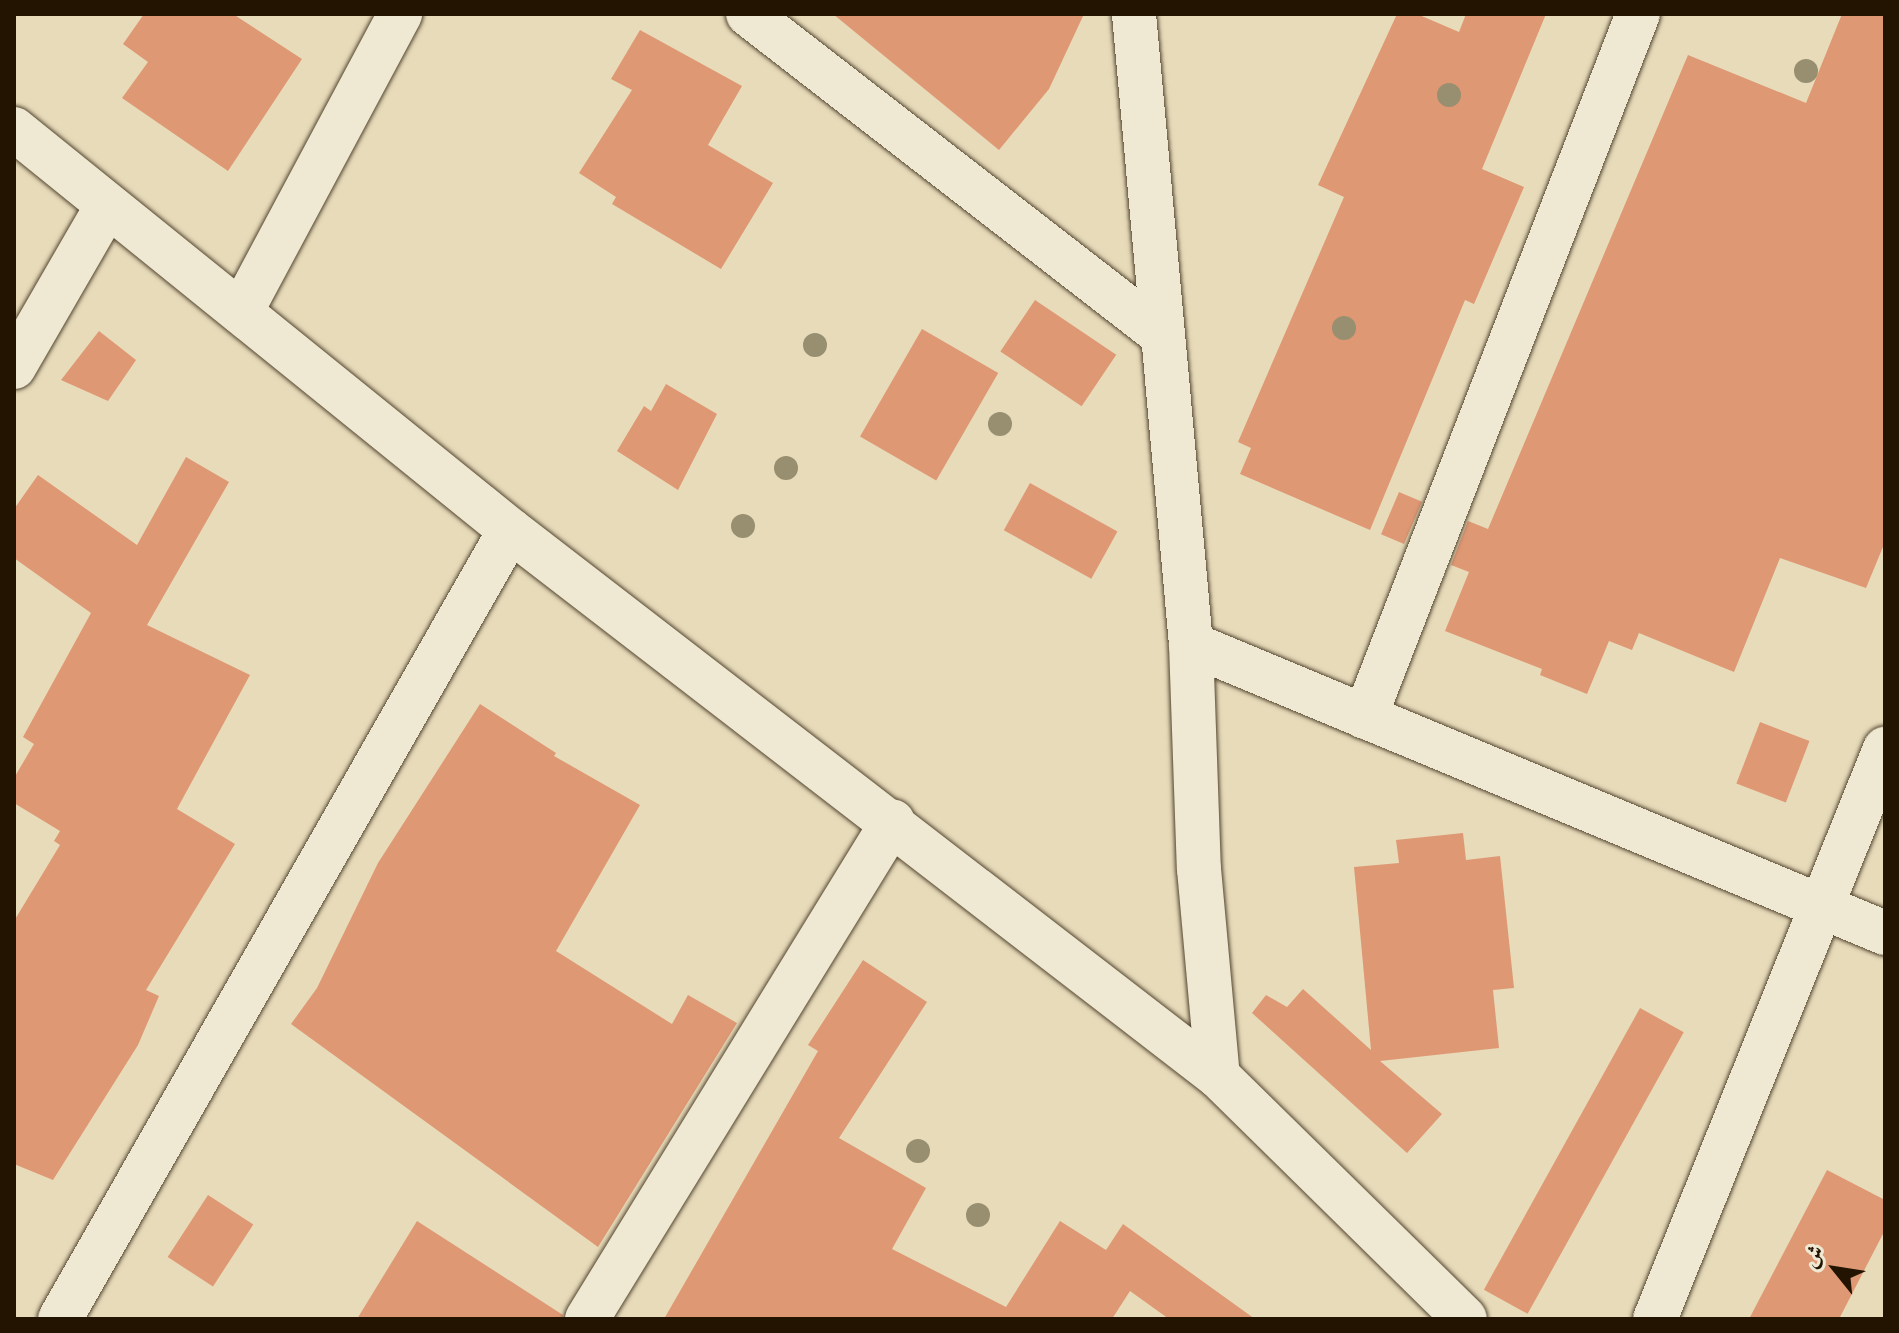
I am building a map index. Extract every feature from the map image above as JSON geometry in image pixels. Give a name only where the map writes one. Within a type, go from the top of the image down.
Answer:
[{"type":"street","points":[[241,312],[400,14]]},
{"type":"street","points":[[748,14],[1161,334]]},
{"type":"street","points":[[1134,14],[1191,644],[1199,869],[1218,1076]]},
{"type":"street","points":[[1365,717],[1638,14]]},
{"type":"street","points":[[14,129],[510,530],[893,821],[1218,1076],[1465,1319]]},
{"type":"street","points":[[14,367],[107,206]]},
{"type":"street","points":[[60,1319],[510,530]]},
{"type":"street","points":[[1191,644],[1885,933]]},
{"type":"street","points":[[1655,1319],[1885,749]]},
{"type":"street","points":[[587,1319],[893,821]]},
{"type":"building","points":[[144,14],[233,14],[302,59],[228,171],[122,98],[148,62],[123,44]]},
{"type":"building","points":[[833,14],[1084,14],[1049,89],[999,150]]},
{"type":"building","points":[[1397,14],[1417,14],[1459,32],[1466,14],[1546,14],[1482,169],[1524,187],[1474,304],[1465,300],[1370,530],[1240,474],[1251,448],[1238,442],[1344,197],[1318,185]]},
{"type":"building","points":[[1842,14],[1885,14],[1885,542],[1866,588],[1780,558],[1734,672],[1639,633],[1632,650],[1609,641],[1587,694],[1540,675],[1542,669],[1445,631],[1469,572],[1451,565],[1468,521],[1488,529],[1688,55],[1806,103]]},
{"type":"building","points":[[640,30],[742,86],[708,145],[773,183],[721,269],[612,204],[616,197],[579,173],[632,90],[611,79]]},
{"type":"building","points":[[1035,300],[1116,355],[1082,406],[1000,351]]},
{"type":"building","points":[[922,329],[998,373],[936,480],[860,436]]},
{"type":"building","points":[[99,331],[136,360],[108,401],[61,380]]},
{"type":"building","points":[[666,384],[717,414],[678,490],[617,451],[644,406],[651,411]]},
{"type":"building","points":[[186,457],[229,482],[147,625],[250,675],[177,809],[235,844],[146,990],[159,996],[138,1045],[53,1180],[14,1164],[14,921],[60,845],[54,841],[60,831],[14,803],[14,778],[34,744],[23,737],[91,613],[14,558],[14,509],[38,475],[137,545]]},
{"type":"building","points":[[1030,483],[1117,531],[1091,579],[1004,530]]},
{"type":"building","points":[[1399,492],[1422,502],[1404,544],[1381,534]]},
{"type":"building","points":[[480,704],[556,753],[554,756],[640,805],[556,951],[672,1024],[688,995],[737,1023],[598,1247],[291,1024],[317,988],[378,863]]},
{"type":"building","points":[[1760,722],[1809,741],[1786,803],[1736,784]]},
{"type":"building","points":[[1463,833],[1466,860],[1500,856],[1514,988],[1493,990],[1499,1048],[1380,1061],[1442,1114],[1407,1153],[1252,1013],[1266,995],[1287,1007],[1303,989],[1371,1050],[1354,867],[1399,863],[1396,840]]},
{"type":"building","points":[[863,960],[927,1002],[839,1138],[926,1188],[892,1249],[1006,1307],[1060,1221],[1106,1250],[1123,1224],[1255,1319],[1169,1319],[1130,1291],[1112,1319],[664,1319],[818,1051],[808,1045]]},
{"type":"building","points":[[1640,1008],[1684,1032],[1528,1314],[1484,1290]]},
{"type":"building","points":[[1827,1170],[1885,1200],[1885,1230],[1839,1319],[1749,1319]]},
{"type":"building","points":[[208,1195],[253,1224],[213,1286],[168,1257]]},
{"type":"building","points":[[417,1221],[563,1315],[562,1319],[357,1319]]}]
